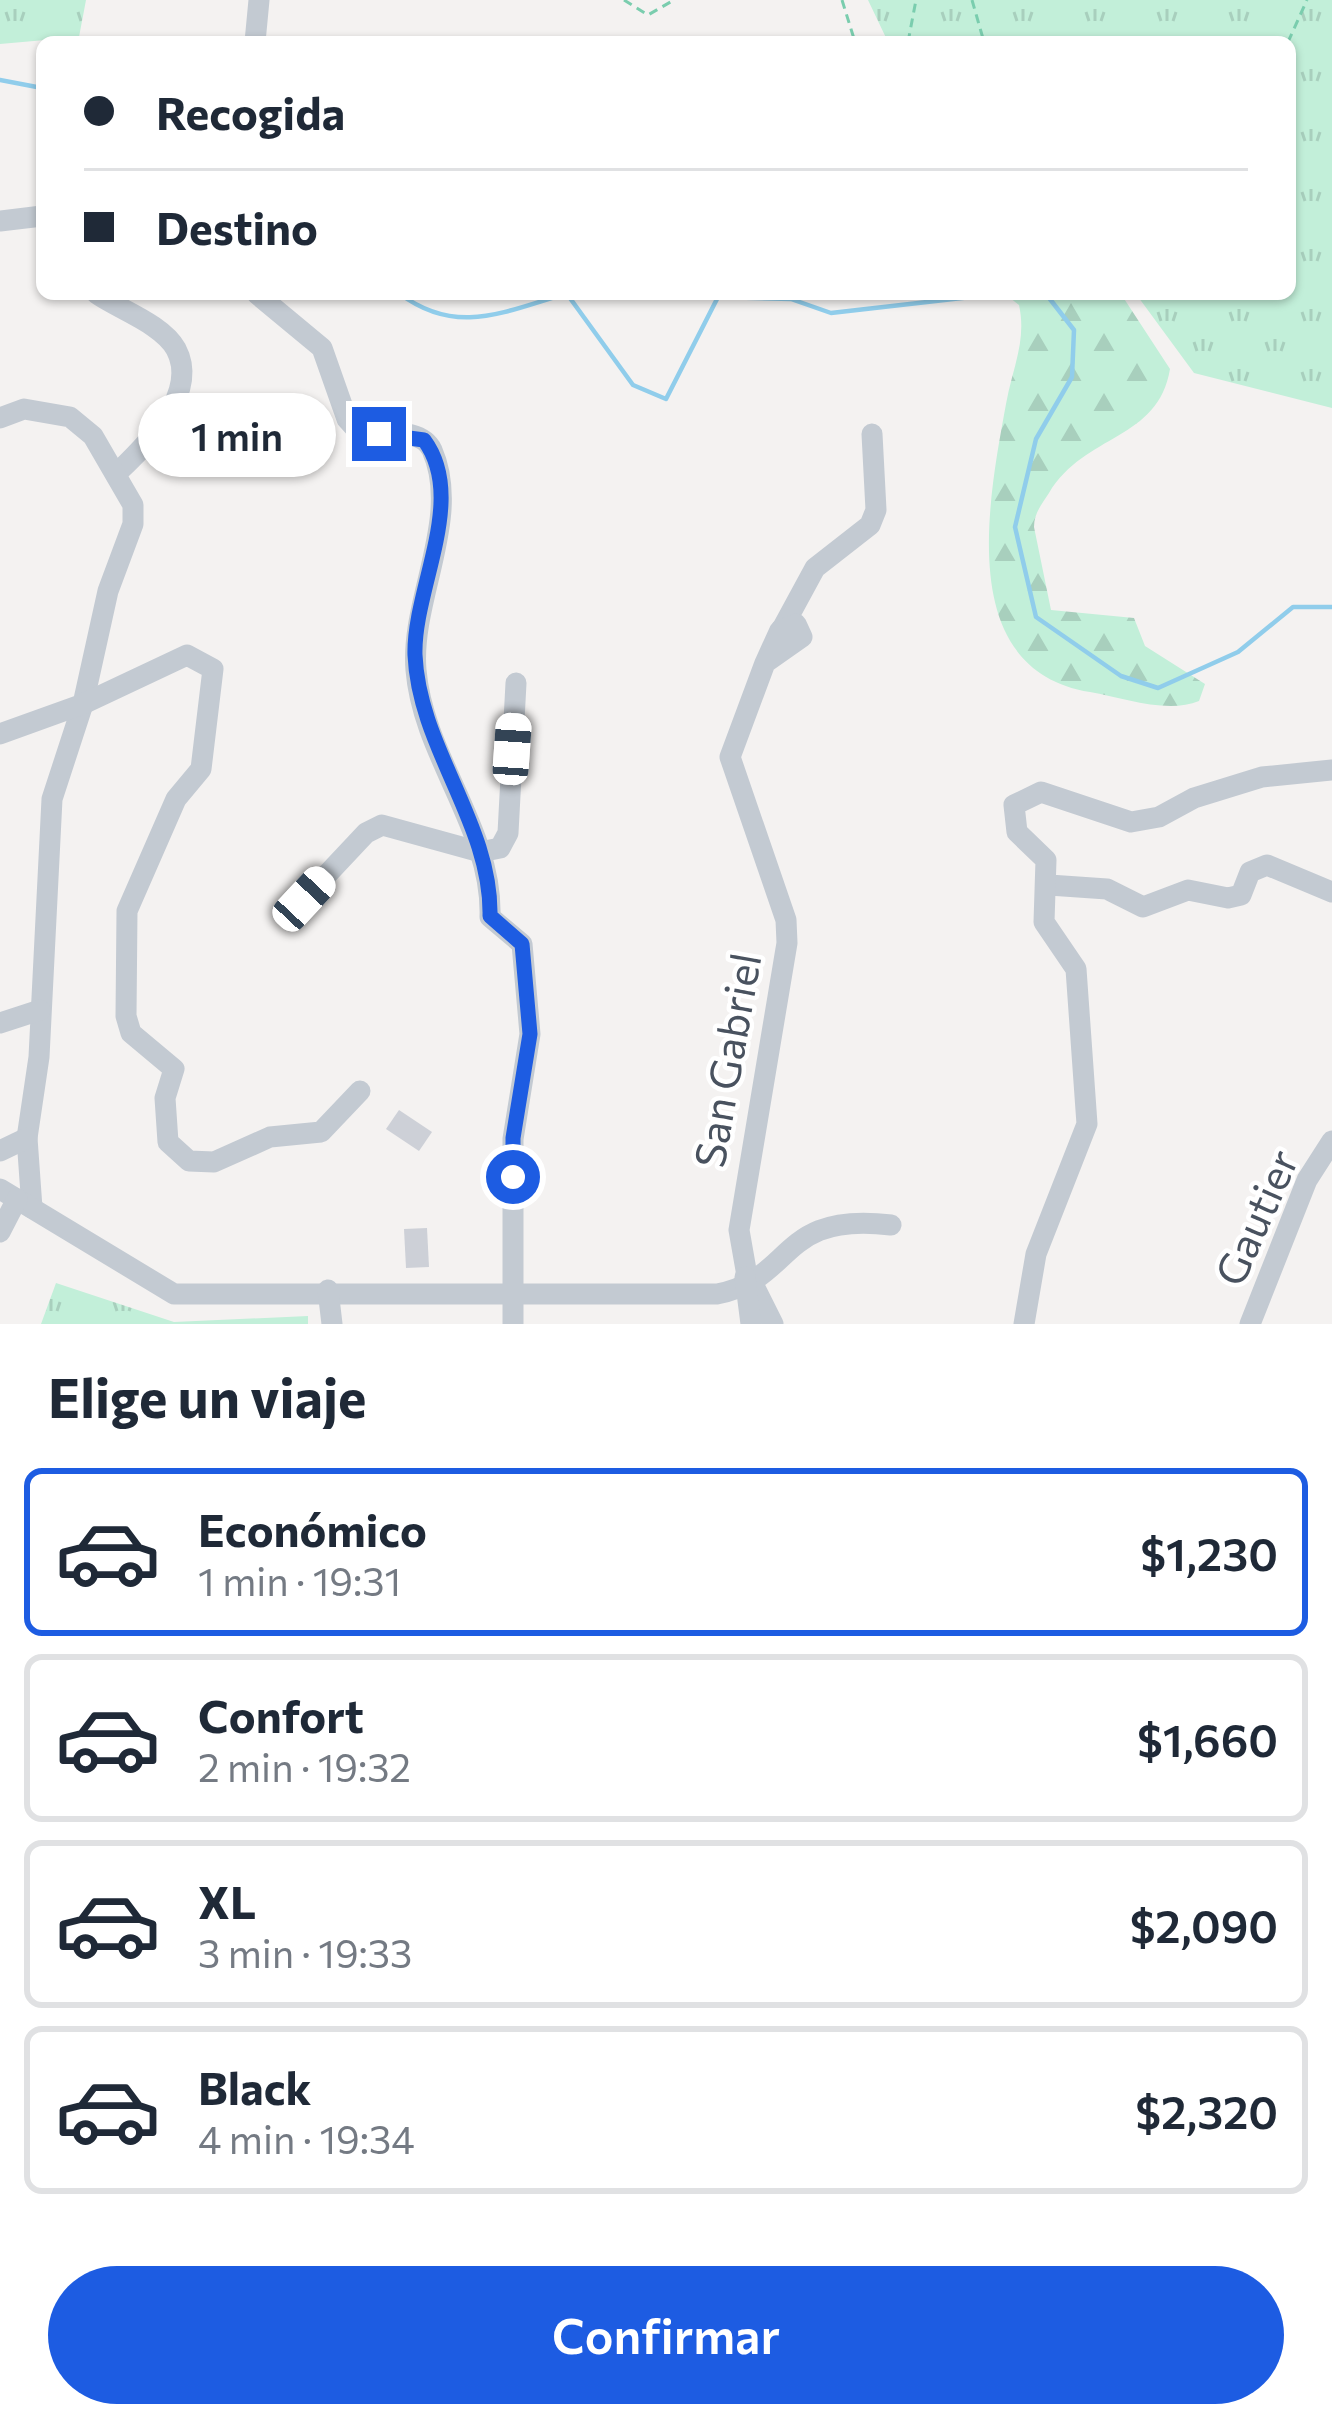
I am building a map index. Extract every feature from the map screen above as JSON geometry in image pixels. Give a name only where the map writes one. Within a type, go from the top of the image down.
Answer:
[{"type":"street","points":[[256,36],[259,0]]},
{"type":"street","points":[[0,221],[36,217]]},
{"type":"street","points":[[107,300],[156,329],[176,349],[181,371],[165,422],[117,473]]},
{"type":"street","points":[[264,300],[322,348],[346,419],[356,430],[415,434],[431,448],[440,499],[415,648],[417,677],[428,728],[492,890],[490,916],[522,944],[525,960],[530,1034],[513,1138],[513,1324]]},
{"type":"street","points":[[0,418],[25,409],[70,417],[93,436],[133,505],[133,524],[102,610],[83,704],[52,800],[36,1097],[16,1199],[0,1232]]},
{"type":"street","name":"San Gabriel","points":[[747,1280],[739,1230],[742,1194],[787,943],[778,891],[730,757],[765,663],[814,568],[870,525],[876,510],[872,434]]},
{"type":"street","points":[[0,734],[83,704],[167,660],[187,655],[213,669],[201,769],[176,799],[128,911],[126,1016],[131,1033],[174,1069],[174,1082],[165,1098],[168,1142],[189,1161],[214,1162],[270,1137],[321,1132],[360,1091]]},
{"type":"street","points":[[304,899],[366,833],[382,825],[480,852],[500,848],[508,833],[516,683]]},
{"type":"street","points":[[1024,1324],[1036,1254],[1087,1124],[1076,969],[1044,922],[1049,885],[1046,860],[1017,832],[1014,806],[1026,795],[1041,792],[1131,822],[1159,817],[1194,798],[1262,777],[1332,770]]},
{"type":"street","points":[[1049,885],[1107,889],[1143,907],[1188,890],[1228,898],[1240,895],[1250,872],[1267,865],[1332,892]]},
{"type":"street","points":[[0,1023],[40,1010]]},
{"type":"street","points":[[0,1151],[27,1138]]},
{"type":"street","name":"Gautier","points":[[1250,1324],[1307,1180],[1332,1142]]},
{"type":"street","points":[[16,1199],[174,1294],[328,1290],[686,1296],[747,1280],[796,1240],[830,1225],[891,1226]]},
{"type":"street","points":[[747,1280],[751,1324]]},
{"type":"street","points":[[747,1280],[773,1324]]},
{"type":"street","points":[[328,1290],[332,1324]]},
{"type":"path","points":[[624,0],[648,15],[674,0]]},
{"type":"path","points":[[842,0],[853,36]]},
{"type":"path","points":[[909,36],[916,0]]},
{"type":"path","points":[[972,0],[982,36]]},
{"type":"path","points":[[1291,36],[1307,0]]},
{"type":"green space","points":[[0,0],[86,0],[79,36],[36,36],[36,41],[0,44]]},
{"type":"green space","points":[[868,0],[1332,0],[1332,408],[1194,373],[1140,300],[1296,300],[1296,36],[885,36]]},
{"type":"green space","points":[[1013,300],[1125,300],[1170,369],[1163,393],[1151,410],[1064,473],[1039,509],[1034,527],[1051,610],[1134,618],[1145,646],[1205,684],[1199,701],[1174,706],[1145,704],[1047,677],[1017,652],[999,617],[989,532],[999,444],[1018,355],[1019,305]]},
{"type":"green space","points":[[56,1283],[174,1322],[308,1316],[308,1324],[41,1324]]},
{"type":"building","points":[[399,1110],[432,1132],[419,1151],[386,1129]]},
{"type":"building","points":[[427,1228],[429,1267],[406,1268],[404,1229]]},
{"type":"waterway","points":[[0,80],[36,87]]},
{"type":"waterway","points":[[410,300],[461,317],[501,313],[545,300]]},
{"type":"waterway","points":[[571,300],[633,385],[666,399],[716,300]]},
{"type":"waterway","points":[[794,300],[831,313],[945,300]]},
{"type":"waterway","points":[[1051,300],[1074,330],[1072,377],[1036,439],[1015,527],[1036,617],[1121,676],[1158,688],[1238,652],[1293,607],[1332,607]]},
{"type":"route","points":[[379,434],[415,434],[431,448],[440,499],[415,648],[417,677],[428,728],[488,873],[490,916],[522,944],[525,960],[530,1034],[513,1138],[513,1177]]}]
